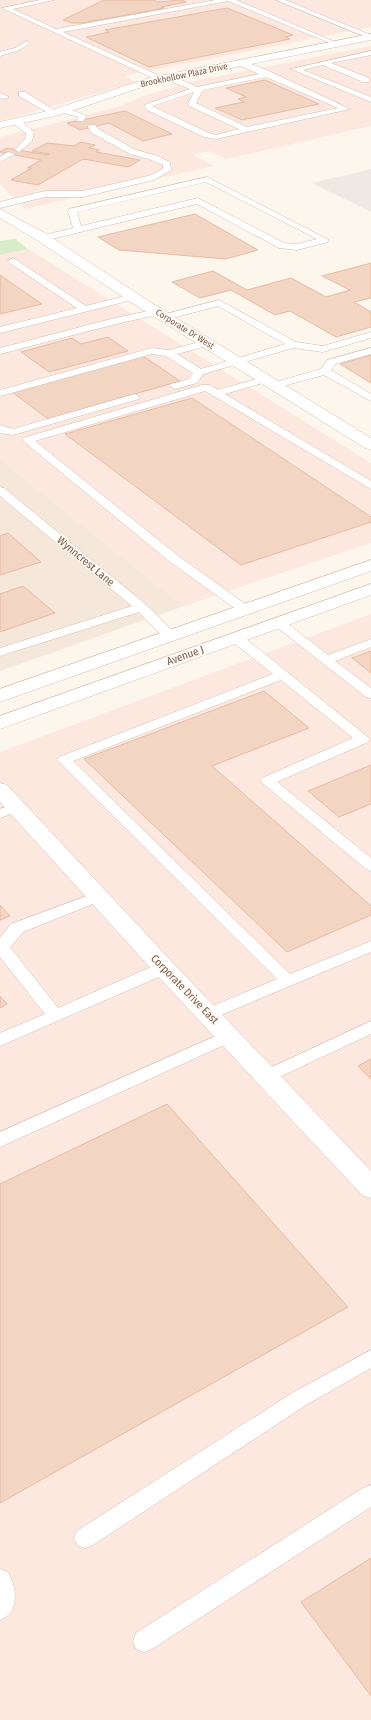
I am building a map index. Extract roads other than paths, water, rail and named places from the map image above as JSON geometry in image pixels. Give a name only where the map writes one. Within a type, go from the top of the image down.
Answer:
[{"type":"street","name":"Brookhollow Plaza Drive","points":[[0,126],[63,112],[164,78],[371,37]]},
{"type":"street","name":"Corporate Dr West","points":[[0,212],[43,238],[133,297],[371,445]]},
{"type":"street","points":[[0,696],[169,635],[371,565]]},
{"type":"street","name":"Avenue J","points":[[0,723],[371,589]]},
{"type":"street","name":"Corporate Drive East","points":[[0,789],[8,810],[100,896],[164,968],[209,1014],[371,1188]]},
{"type":"lane","points":[[3,8],[51,0]]},
{"type":"lane","points":[[189,0],[200,5]]},
{"type":"lane","points":[[56,31],[226,0]]},
{"type":"lane","points":[[230,0],[337,44]]},
{"type":"lane","points":[[279,0],[371,37]]},
{"type":"lane","points":[[3,8],[164,78],[199,90],[192,104],[246,130]]},
{"type":"lane","points":[[0,54],[17,49],[28,43]]},
{"type":"lane","points":[[320,47],[347,58]]},
{"type":"lane","points":[[371,53],[295,69],[371,100]]},
{"type":"lane","points":[[356,56],[371,62]]},
{"type":"lane","points":[[242,63],[268,74],[346,109],[216,136],[207,135],[150,108],[148,105],[196,89],[268,74]]},
{"type":"lane","points":[[324,63],[369,79]]},
{"type":"lane","points":[[337,86],[369,79]]},
{"type":"lane","points":[[22,94],[81,119]]},
{"type":"lane","points":[[17,122],[30,132],[29,139],[19,150]]},
{"type":"lane","points":[[0,205],[45,194],[83,194],[151,178],[167,170],[167,164],[152,157],[133,152],[95,131],[92,127]]},
{"type":"lane","points":[[0,160],[11,154]]},
{"type":"lane","points":[[78,230],[72,211],[172,187],[207,179],[325,240],[297,247],[282,246],[172,187]]},
{"type":"lane","points":[[43,238],[198,201]]},
{"type":"lane","points":[[13,262],[85,309]]},
{"type":"lane","points":[[0,330],[133,297]]},
{"type":"lane","points":[[0,352],[115,321],[162,315],[219,303],[293,345],[323,349],[371,335]]},
{"type":"lane","points":[[0,393],[152,351],[169,353],[207,343]]},
{"type":"lane","points":[[0,428],[4,431],[13,432],[193,381],[198,372],[293,345]]},
{"type":"lane","points":[[325,371],[331,362],[371,351]]},
{"type":"lane","points":[[169,353],[198,372]]},
{"type":"lane","points":[[218,393],[325,371],[371,398]]},
{"type":"lane","points":[[244,609],[173,558],[27,440],[206,387],[371,486]]},
{"type":"lane","name":"Wynncrest Lane","points":[[0,490],[141,607],[169,635]]},
{"type":"lane","points":[[0,652],[141,607]]},
{"type":"lane","points":[[278,622],[371,694]]},
{"type":"lane","points":[[235,637],[282,675],[367,738]]},
{"type":"lane","points":[[326,660],[371,643]]},
{"type":"lane","points":[[282,675],[64,760],[288,981]]},
{"type":"lane","points":[[367,738],[267,781],[371,866]]},
{"type":"lane","points":[[56,1016],[1,947],[17,928],[100,896]]},
{"type":"lane","points":[[209,1014],[371,946]]},
{"type":"lane","points":[[0,1040],[164,968]]},
{"type":"lane","points":[[267,1076],[371,1027]]},
{"type":"lane","points":[[0,1140],[229,1036]]},
{"type":"lane","points":[[85,1538],[299,1400],[371,1358]]},
{"type":"lane","points":[[144,1641],[371,1495]]},
{"type":"lane","points":[[0,1579],[4,1585],[3,1606],[0,1609]]}]
